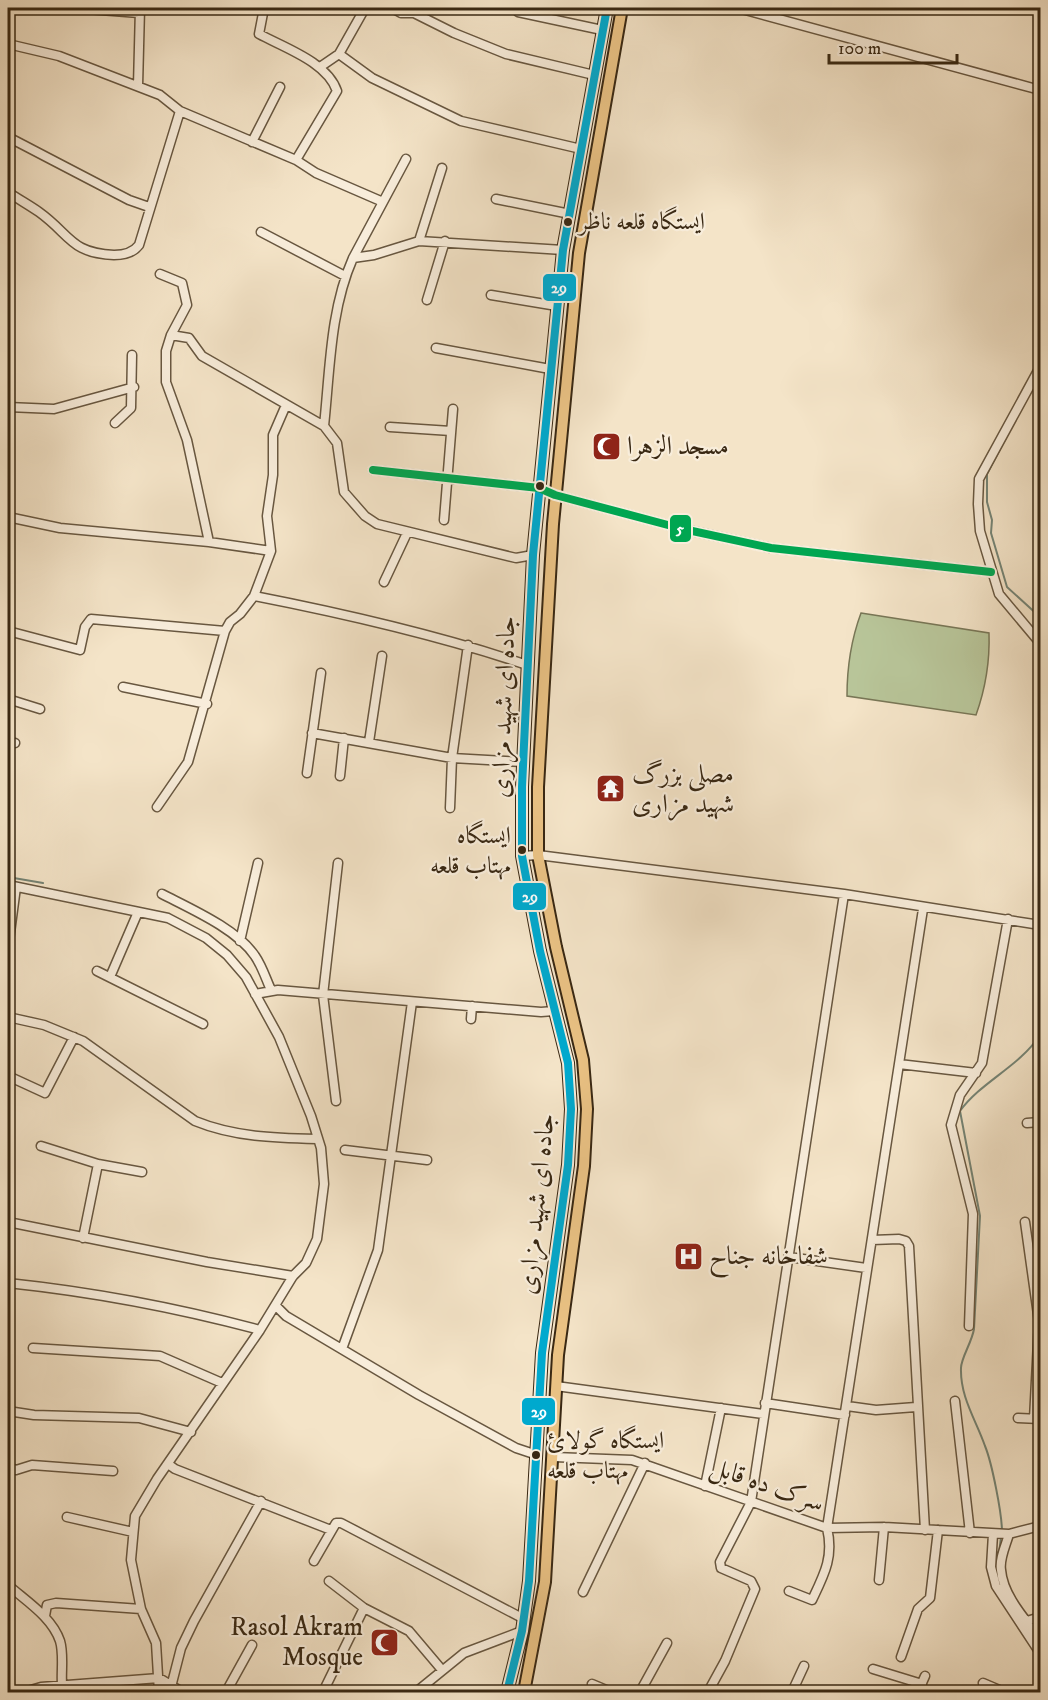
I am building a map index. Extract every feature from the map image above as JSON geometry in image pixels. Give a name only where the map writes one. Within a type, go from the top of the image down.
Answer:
[{"type":"main road","name":"جاده ای شهید مزاری","points":[[507,1692],[522,1631],[531,1558],[542,1353],[568,1165],[571,1109],[568,1062],[554,1011],[522,856],[523,762],[533,555],[563,250],[607,8]]},
{"type":"main road","name":"جاده ای شهید مزاری","points":[[524,1692],[545,1582],[554,1457],[556,1386],[568,1272],[584,1166],[587,1109],[584,1060],[556,948],[538,855],[538,787],[555,495],[579,254],[622,8]]},
{"type":"main road","points":[[554,1271],[568,1272]]},
{"type":"street","points":[[74,8],[140,10],[138,86]]},
{"type":"street","points":[[264,8],[260,34],[320,68],[334,83],[337,91],[297,160]]},
{"type":"street","points":[[320,68],[339,54],[365,8]]},
{"type":"street","points":[[392,8],[401,13],[414,13],[454,33],[506,54],[594,75]]},
{"type":"street","points":[[738,8],[1041,90]]},
{"type":"street","points":[[518,12],[602,30]]},
{"type":"street","points":[[8,44],[59,56],[160,95],[180,111],[297,160],[316,173],[383,202]]},
{"type":"street","points":[[339,54],[372,78],[461,121],[581,149]]},
{"type":"street","points":[[252,142],[280,87]]},
{"type":"street","points":[[8,192],[39,212],[71,243],[99,254],[120,255],[134,251],[139,245],[180,111]]},
{"type":"street","points":[[8,137],[129,200],[149,207]]},
{"type":"street","points":[[324,426],[334,324],[345,276],[375,213],[406,159]]},
{"type":"street","points":[[419,241],[441,168]]},
{"type":"street","points":[[496,199],[570,214]]},
{"type":"street","points":[[261,232],[345,276]]},
{"type":"street","points":[[353,258],[374,255],[419,241],[563,250]]},
{"type":"street","points":[[427,300],[445,242]]},
{"type":"street","points":[[160,274],[182,283],[187,297],[187,305],[171,334],[166,351],[166,382],[187,440],[209,542]]},
{"type":"street","points":[[491,295],[557,306]]},
{"type":"street","points":[[171,334],[189,338],[202,356],[324,426],[337,443],[344,492],[365,516],[377,524],[516,558],[533,555]]},
{"type":"street","points":[[436,348],[550,369]]},
{"type":"street","points":[[115,423],[132,408],[134,387],[132,355]]},
{"type":"street","points":[[1041,367],[979,478],[980,531],[999,594],[1041,644]]},
{"type":"street","points":[[8,408],[54,409],[134,387]]},
{"type":"street","points":[[158,807],[188,762],[207,704],[225,631],[230,622],[240,614],[254,596],[272,551],[267,516],[273,475],[273,435],[286,405]]},
{"type":"street","points":[[444,520],[453,409]]},
{"type":"street","points":[[390,427],[451,431]]},
{"type":"street","points":[[373,471],[539,488],[555,495],[683,529],[771,548],[991,572]]},
{"type":"street","points":[[8,517],[60,528],[209,542],[272,551]]},
{"type":"street","points":[[384,582],[407,533]]},
{"type":"street","points":[[254,596],[382,623],[468,645],[527,665]]},
{"type":"street","points":[[8,631],[80,650],[85,627],[91,619],[225,631]]},
{"type":"street","points":[[450,808],[452,758],[468,645]]},
{"type":"street","points":[[369,742],[382,656]]},
{"type":"street","points":[[307,773],[321,673]]},
{"type":"street","points":[[123,687],[207,704]]},
{"type":"street","points":[[8,699],[40,709]]},
{"type":"street","points":[[312,734],[452,758],[523,762]]},
{"type":"street","points":[[340,776],[344,738]]},
{"type":"street","points":[[522,856],[538,855],[844,894],[923,909],[1041,925]]},
{"type":"street","points":[[240,941],[258,863]]},
{"type":"street","points":[[336,1101],[323,995],[338,863]]},
{"type":"street","points":[[8,948],[12,886],[168,918],[206,938],[240,970],[257,993],[279,1037],[311,1116],[322,1157],[324,1184],[317,1239],[306,1263],[293,1276],[280,1311],[260,1330],[190,1431],[171,1467],[138,1509],[133,1532],[131,1560],[141,1609],[156,1643],[159,1692]]},
{"type":"street","points":[[162,894],[206,917],[240,941],[255,955],[271,990]]},
{"type":"street","points":[[708,1692],[755,1589],[751,1581],[719,1565],[751,1502],[844,894]]},
{"type":"street","points":[[789,1591],[812,1600],[830,1561],[831,1545],[827,1528],[923,909]]},
{"type":"street","points":[[110,977],[138,912]]},
{"type":"street","points":[[969,1326],[974,1214],[951,1125],[960,1095],[982,1063],[1008,919]]},
{"type":"street","points":[[97,971],[203,1024]]},
{"type":"street","points":[[257,993],[271,990],[540,1012],[554,1011]]},
{"type":"street","points":[[342,1349],[378,1250],[412,1002]]},
{"type":"street","points":[[471,1019],[472,1006]]},
{"type":"street","points":[[8,1017],[44,1025],[74,1037],[195,1120],[212,1128],[261,1138],[317,1139]]},
{"type":"street","points":[[8,1076],[45,1093],[74,1037]]},
{"type":"street","points":[[899,1064],[976,1073]]},
{"type":"street","points":[[1027,1123],[1041,1122]]},
{"type":"street","points":[[41,1146],[98,1164],[142,1172]]},
{"type":"street","points":[[345,1150],[427,1160]]},
{"type":"street","points":[[83,1238],[98,1164]]},
{"type":"street","points":[[8,1222],[293,1276]]},
{"type":"street","points":[[1018,1418],[1037,1419],[1040,1322],[1026,1222]]},
{"type":"street","points":[[872,1240],[899,1239],[906,1241],[909,1246],[916,1407],[925,1530]]},
{"type":"street","points":[[789,1257],[866,1268]]},
{"type":"street","points":[[8,1283],[54,1288],[159,1306],[260,1330]]},
{"type":"street","points":[[280,1311],[516,1448],[537,1455]]},
{"type":"street","points":[[33,1348],[160,1356],[222,1383]]},
{"type":"street","points":[[556,1386],[763,1414]]},
{"type":"street","points":[[955,1401],[970,1533]]},
{"type":"street","points":[[765,1403],[846,1411],[916,1407]]},
{"type":"street","points":[[705,1486],[721,1408]]},
{"type":"street","points":[[8,1411],[34,1415],[139,1418],[190,1431]]},
{"type":"street","name":"سرک ده قابل","points":[[554,1457],[632,1460],[645,1463],[827,1528],[884,1527],[1009,1534],[1041,1526]]},
{"type":"street","points":[[583,1592],[645,1463]]},
{"type":"street","points":[[8,1467],[16,1470],[32,1465],[113,1471]]},
{"type":"street","points":[[171,1467],[331,1530]]},
{"type":"street","points":[[169,1686],[181,1648],[194,1620],[261,1501]]},
{"type":"street","points":[[67,1517],[133,1532]]},
{"type":"street","points":[[314,1561],[331,1530],[336,1523],[341,1523],[524,1618]]},
{"type":"street","points":[[879,1580],[884,1527]]},
{"type":"street","points":[[901,1657],[918,1609],[930,1598],[938,1530]]},
{"type":"street","points":[[993,1534],[991,1567],[996,1586],[1041,1653]]},
{"type":"street","points":[[1009,1534],[1000,1569],[1009,1595],[1040,1639]]},
{"type":"street","points":[[329,1581],[364,1608],[409,1631],[442,1670]]},
{"type":"street","points":[[8,1585],[45,1616],[60,1642],[62,1685]]},
{"type":"street","points":[[45,1616],[47,1605],[56,1603],[141,1609]]},
{"type":"street","points":[[323,1692],[364,1608]]},
{"type":"street","points":[[1027,1621],[1041,1617]]},
{"type":"street","points":[[416,1692],[464,1653],[522,1631]]},
{"type":"street","points":[[640,1692],[667,1643]]},
{"type":"street","points":[[226,1692],[252,1645]]},
{"type":"street","points":[[792,1692],[804,1666]]},
{"type":"street","points":[[873,1669],[922,1684]]},
{"type":"street","points":[[24,1692],[62,1685],[159,1678],[182,1692]]},
{"type":"street","points":[[982,1683],[1004,1692]]},
{"type":"street","points":[[592,1684],[611,1692]]},
{"type":"street","points":[[1036,1692],[1041,1685]]},
{"type":"green space","points":[[861,613],[989,633],[987,674],[976,715],[847,696],[850,654]]},
{"type":"waterway","points":[[1011,428],[987,474],[987,502],[992,520],[991,533],[1007,587],[1040,617]]},
{"type":"waterway","points":[[8,877],[43,883]]},
{"type":"waterway","points":[[1002,1532],[991,1464],[966,1399],[961,1379],[961,1364],[974,1329],[980,1216],[960,1111],[979,1091],[1022,1056],[1040,1035]]},
{"type":"waterway","points":[[999,1553],[1001,1537]]},
{"type":"transit line","name":"29","points":[[507,1692],[522,1631],[529,1581],[542,1353],[568,1165],[571,1109],[568,1063],[540,951],[522,856],[522,787],[533,555],[563,250],[607,8]]},
{"type":"transit line","name":"5","points":[[373,470],[539,488],[555,495],[683,529],[771,548],[991,572]]},
{"type":"place","name":"ایستگاه قلعه ناظر","points":[[568,222]]},
{"type":"place","name":"مسجد الزهرا","points":[[606,446]]},
{"type":"place","name":"مصلی بزرگ شهید مزاری","points":[[611,789]]},
{"type":"place","name":"ایستگاه مهتاب قلعه","points":[[522,850]]},
{"type":"place","name":"شفاخانه جناح","points":[[688,1256]]},
{"type":"place","name":"ایستگاه گولائ مهتاب قلعه","points":[[536,1455]]},
{"type":"place","name":"Rasol Akram Mosque","points":[[384,1642]]}]
